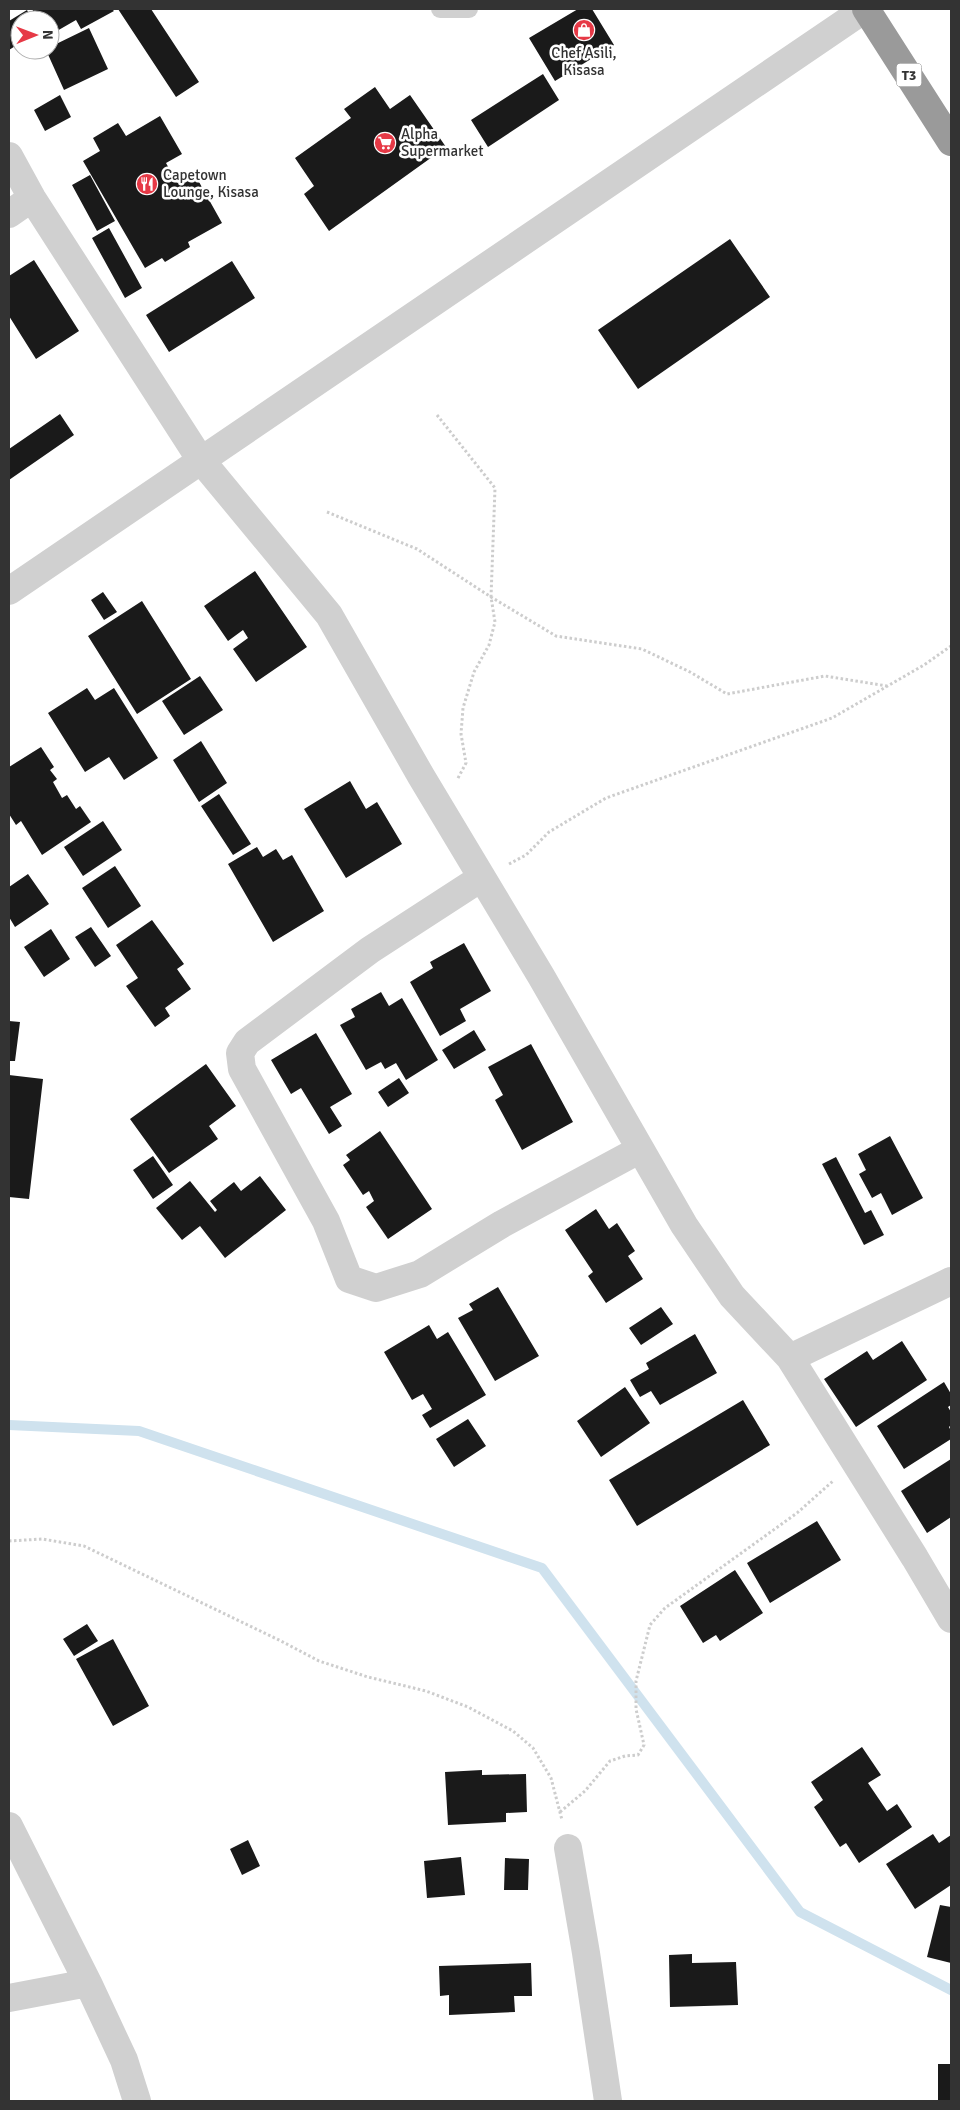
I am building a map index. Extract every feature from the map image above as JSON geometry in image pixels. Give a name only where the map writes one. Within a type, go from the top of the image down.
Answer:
[{"type":"highway","name":"T3","points":[[866,9],[951,142]]},
{"type":"street","points":[[9,591],[200,459],[866,9]]},
{"type":"street","points":[[9,156],[32,198],[200,459],[329,615],[442,812],[541,976],[639,1150],[684,1225],[732,1296],[790,1358],[951,1619]]},
{"type":"street","points":[[9,214],[32,198]]},
{"type":"street","points":[[481,878],[362,956],[247,1042],[240,1053],[242,1069],[326,1221],[349,1279],[376,1288],[420,1274],[502,1224],[639,1150]]},
{"type":"street","points":[[790,1358],[951,1280]]},
{"type":"street","points":[[9,1826],[88,1983],[124,2060],[137,2101]]},
{"type":"street","points":[[568,1848],[608,2101]]},
{"type":"street","points":[[9,1998],[88,1983]]},
{"type":"lane","points":[[440,9],[469,9]]},
{"type":"path","points":[[437,415],[496,488],[492,532],[490,597],[495,622],[489,645],[474,672],[463,708],[461,734],[466,763],[442,812]]},
{"type":"path","points":[[327,512],[417,548],[490,597],[556,636],[642,649],[690,672],[727,694],[825,676],[887,686]]},
{"type":"path","points":[[481,878],[526,854],[549,832],[606,798],[832,718],[924,665],[951,646]]},
{"type":"path","points":[[560,1812],[585,1791],[610,1761],[625,1756],[638,1755],[644,1745],[636,1709],[636,1681],[650,1625],[665,1608],[798,1513],[855,1461]]},
{"type":"path","points":[[9,1541],[42,1539],[84,1546],[272,1637],[319,1662],[368,1677],[426,1691],[468,1706],[513,1731],[533,1748],[551,1778],[568,1848]]},
{"type":"building","points":[[112,9],[114,11],[81,29],[76,20],[60,29],[60,10],[33,10]]},
{"type":"building","points":[[118,9],[151,9],[199,82],[176,97]]},
{"type":"building","points":[[578,9],[592,9],[614,45],[555,81],[529,38]]},
{"type":"building","points":[[10,20],[9,50],[9,21]]},
{"type":"building","points":[[89,28],[108,69],[64,90],[50,60],[60,60],[60,42]]},
{"type":"building","points":[[543,74],[559,100],[488,147],[471,120]]},
{"type":"building","points":[[375,87],[390,109],[410,95],[446,147],[329,231],[304,194],[314,186],[295,158],[351,118],[344,109]]},
{"type":"building","points":[[60,95],[71,117],[45,131],[34,110]]},
{"type":"building","points":[[160,116],[182,154],[166,163],[177,183],[194,173],[222,223],[188,242],[190,247],[165,262],[162,258],[145,268],[83,161],[100,151],[93,138],[118,123],[126,136]]},
{"type":"building","points":[[90,175],[115,221],[97,231],[72,185]]},
{"type":"building","points":[[109,228],[142,288],[125,298],[92,238]]},
{"type":"building","points":[[730,239],[770,297],[638,389],[598,330]]},
{"type":"building","points":[[34,260],[79,331],[36,359],[9,316],[9,276]]},
{"type":"building","points":[[232,261],[255,298],[169,352],[146,315]]},
{"type":"building","points":[[60,414],[74,435],[9,480],[9,449]]},
{"type":"building","points":[[255,571],[307,647],[256,682],[233,649],[248,638],[243,630],[228,641],[204,606]]},
{"type":"building","points":[[103,592],[117,612],[104,620],[91,600]]},
{"type":"building","points":[[142,601],[191,679],[137,714],[88,636]]},
{"type":"building","points":[[200,676],[223,710],[184,735],[162,701]]},
{"type":"building","points":[[87,688],[95,700],[114,688],[158,758],[124,780],[109,757],[85,772],[48,713]]},
{"type":"building","points":[[201,741],[227,783],[199,802],[173,760]]},
{"type":"building","points":[[41,747],[54,767],[50,770],[57,779],[53,782],[62,798],[67,795],[76,809],[80,806],[91,822],[42,855],[21,821],[16,825],[9,814],[9,767]]},
{"type":"building","points":[[350,781],[366,809],[377,802],[402,844],[346,878],[304,809]]},
{"type":"building","points":[[219,794],[251,844],[233,855],[201,806]]},
{"type":"building","points":[[103,821],[122,850],[83,876],[64,847]]},
{"type":"building","points":[[257,847],[263,857],[276,849],[283,860],[292,855],[324,911],[273,942],[228,864]]},
{"type":"building","points":[[115,866],[141,906],[108,928],[82,888]]},
{"type":"building","points":[[28,874],[49,904],[15,927],[9,917],[9,887]]},
{"type":"building","points":[[152,920],[184,964],[177,969],[191,989],[165,1008],[170,1016],[155,1027],[126,986],[138,978],[116,945]]},
{"type":"building","points":[[91,927],[111,956],[95,967],[75,937]]},
{"type":"building","points":[[51,929],[70,959],[44,977],[24,947]]},
{"type":"building","points":[[464,943],[491,991],[460,1009],[466,1021],[440,1036],[410,982],[433,968],[430,962]]},
{"type":"building","points":[[381,992],[389,1006],[402,998],[438,1060],[406,1080],[396,1063],[385,1069],[381,1062],[366,1070],[340,1025],[355,1017],[351,1009]]},
{"type":"building","points":[[9,1021],[20,1022],[15,1061],[9,1061]]},
{"type":"building","points":[[474,1030],[486,1050],[454,1069],[442,1050]]},
{"type":"building","points":[[316,1033],[352,1094],[330,1107],[342,1126],[329,1134],[301,1088],[291,1094],[271,1060]]},
{"type":"building","points":[[531,1044],[573,1122],[522,1150],[495,1100],[503,1095],[488,1067]]},
{"type":"building","points":[[206,1064],[236,1106],[209,1126],[218,1139],[169,1173],[130,1119]]},
{"type":"building","points":[[9,1075],[43,1079],[29,1199],[9,1197]]},
{"type":"building","points":[[399,1078],[409,1093],[388,1107],[378,1092]]},
{"type":"building","points":[[380,1131],[432,1209],[388,1239],[366,1207],[374,1201],[369,1191],[363,1195],[343,1165],[350,1160],[346,1155]]},
{"type":"building","points":[[890,1136],[923,1198],[892,1215],[881,1193],[872,1198],[859,1174],[866,1170],[858,1154]]},
{"type":"building","points":[[153,1156],[173,1185],[153,1199],[133,1170]]},
{"type":"building","points":[[836,1157],[865,1213],[871,1210],[884,1235],[864,1245],[822,1164]]},
{"type":"building","points":[[260,1176],[286,1210],[225,1258],[200,1226],[182,1240],[156,1208],[190,1181],[215,1212],[217,1210],[210,1201],[234,1182],[241,1191]]},
{"type":"building","points":[[596,1209],[609,1229],[617,1223],[635,1251],[628,1256],[643,1279],[606,1303],[588,1276],[593,1272],[565,1230]]},
{"type":"building","points":[[498,1287],[539,1356],[495,1381],[458,1318],[473,1310],[469,1304]]},
{"type":"building","points":[[661,1307],[673,1324],[641,1345],[629,1328]]},
{"type":"building","points":[[429,1325],[437,1339],[448,1332],[486,1395],[430,1428],[422,1415],[432,1409],[423,1394],[412,1400],[384,1352]]},
{"type":"building","points":[[695,1334],[717,1373],[660,1405],[651,1391],[640,1397],[630,1380],[649,1369],[646,1363]]},
{"type":"building","points":[[902,1341],[927,1380],[856,1427],[824,1379],[867,1351],[873,1360]]},
{"type":"building","points":[[944,1382],[951,1394],[951,1405],[948,1407],[951,1412],[951,1425],[949,1427],[951,1439],[904,1469],[877,1426]]},
{"type":"building","points":[[625,1387],[650,1423],[601,1457],[577,1421]]},
{"type":"building","points":[[743,1400],[770,1445],[637,1526],[609,1480]]},
{"type":"building","points":[[468,1419],[486,1446],[454,1467],[436,1439]]},
{"type":"building","points":[[951,1459],[951,1517],[927,1533],[901,1491]]},
{"type":"building","points":[[817,1521],[841,1560],[770,1603],[747,1563]]},
{"type":"building","points":[[735,1570],[763,1613],[720,1641],[716,1635],[703,1643],[680,1606]]},
{"type":"building","points":[[87,1624],[98,1641],[74,1656],[63,1639]]},
{"type":"building","points":[[113,1639],[149,1706],[113,1726],[76,1659]]},
{"type":"building","points":[[862,1747],[881,1775],[868,1783],[887,1811],[897,1804],[912,1827],[859,1863],[846,1843],[840,1847],[814,1807],[823,1800],[811,1782]]},
{"type":"building","points":[[482,1770],[482,1775],[526,1774],[527,1812],[506,1813],[506,1822],[448,1825],[445,1772]]},
{"type":"building","points":[[933,1834],[939,1843],[951,1835],[951,1885],[915,1909],[886,1864]]},
{"type":"building","points":[[248,1840],[260,1866],[242,1875],[230,1849]]},
{"type":"building","points":[[461,1857],[465,1895],[427,1898],[424,1861]]},
{"type":"building","points":[[505,1858],[529,1859],[528,1890],[504,1890]]},
{"type":"building","points":[[940,1905],[951,1907],[951,1963],[927,1957]]},
{"type":"building","points":[[692,1954],[692,1963],[736,1962],[738,2005],[670,2007],[669,1955]]},
{"type":"building","points":[[531,1963],[532,1996],[514,1996],[515,2012],[449,2015],[449,1995],[440,1996],[439,1966]]},
{"type":"building","points":[[938,2064],[951,2064],[951,2101],[938,2101]]},
{"type":"waterway","points":[[9,1425],[139,1431],[542,1568],[800,1912],[951,1990]]},
{"type":"place","name":"Chef Asili, Kisasa","points":[[584,30]]},
{"type":"place","name":"Alpha Supermarket","points":[[385,143]]},
{"type":"place","name":"Capetown Lounge, Kisasa","points":[[147,184]]}]
